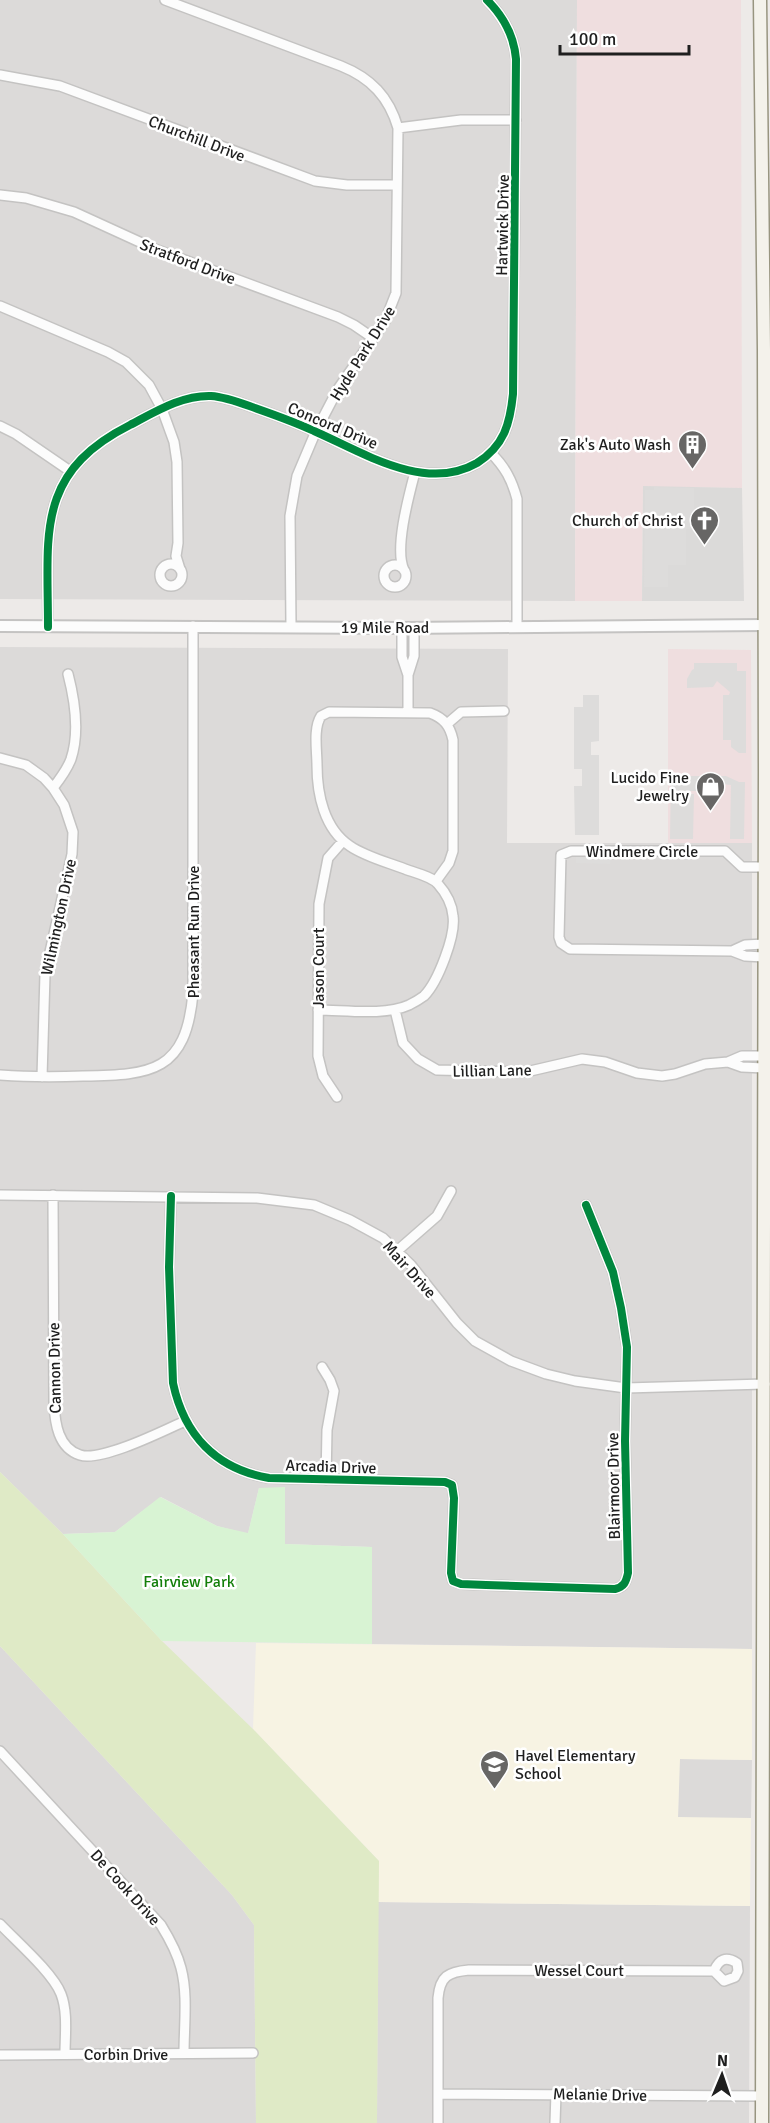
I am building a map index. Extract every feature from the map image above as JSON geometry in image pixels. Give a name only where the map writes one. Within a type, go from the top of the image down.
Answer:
[{"type":"main road","points":[[760,0],[767,373],[767,833],[764,867],[764,951],[767,984],[764,1537],[767,1675],[762,2123]]},
{"type":"main road","points":[[762,77],[770,90]]},
{"type":"main road","points":[[764,1537],[770,1549]]},
{"type":"street","name":"Hyde Park Drive","points":[[165,0],[351,70],[378,88],[391,108],[398,128],[396,293],[390,312],[345,376],[316,431],[297,476],[290,516],[291,626]]},
{"type":"street","name":"Hartwick Drive","points":[[488,0],[504,21],[515,48],[516,120],[513,394],[511,414],[506,430],[491,453]]},
{"type":"street","name":"Churchill Drive","points":[[0,75],[60,86],[315,181],[347,185],[398,185]]},
{"type":"street","points":[[398,128],[461,120],[516,120]]},
{"type":"street","name":"Stratford Drive","points":[[0,195],[26,198],[74,212],[155,249],[338,317],[373,338]]},
{"type":"street","points":[[0,306],[108,352],[126,362],[148,385],[162,409],[174,442],[177,462],[178,543],[176,556],[182,576],[179,582],[169,586],[160,576],[162,569],[176,556]]},
{"type":"street","name":"Concord Drive","points":[[48,627],[48,528],[54,502],[70,471],[87,453],[103,441],[162,409],[200,396],[219,397],[316,431],[371,457],[415,472],[435,475],[454,473],[475,464],[491,453]]},
{"type":"street","points":[[0,426],[16,434],[70,471]]},
{"type":"street","points":[[491,453],[507,470],[516,499],[517,627]]},
{"type":"street","points":[[400,557],[386,570],[384,577],[386,583],[392,587],[402,584],[405,577],[400,557],[405,516],[415,472]]},
{"type":"street","points":[[167,565],[177,566],[180,569]]},
{"type":"street","points":[[391,566],[398,566],[404,570]]},
{"type":"street","name":"19 Mile Road","points":[[0,626],[414,628],[767,625]]},
{"type":"street","name":"Pheasant Run Drive","points":[[0,1075],[121,1076],[150,1070],[170,1058],[188,1030],[194,993],[193,626]]},
{"type":"street","points":[[402,628],[402,657],[408,675]]},
{"type":"street","points":[[408,712],[408,675],[414,656],[414,628]]},
{"type":"street","points":[[53,788],[70,761],[74,747],[75,709],[68,675]]},
{"type":"street","points":[[447,724],[461,712],[504,711]]},
{"type":"street","points":[[318,1010],[395,1010],[409,1005],[424,996],[432,986],[453,933],[451,904],[436,881],[366,855],[343,841],[330,823],[320,797],[317,781],[318,720],[321,716],[329,712],[430,713],[439,716],[447,724],[453,740],[453,851],[449,862],[436,881]]},
{"type":"street","name":"Wilmington Drive","points":[[0,758],[26,765],[44,778],[53,788],[70,819],[72,854],[45,974],[42,1077]]},
{"type":"street","name":"Jason Court","points":[[338,1097],[322,1076],[319,1064],[319,904],[328,858],[343,841]]},
{"type":"street","name":"Windmere Circle","points":[[764,867],[742,867],[725,851],[571,851],[561,855],[559,937],[561,943],[570,949],[732,951],[745,945],[764,951]]},
{"type":"street","name":"Lillian Lane","points":[[395,1010],[403,1043],[418,1059],[437,1070],[526,1072],[582,1059],[605,1062],[638,1073],[662,1076],[705,1064],[728,1062],[742,1056],[765,1062]]},
{"type":"street","points":[[397,1251],[437,1216],[451,1191]]},
{"type":"street","name":"Mair Drive","points":[[0,1195],[257,1198],[314,1205],[350,1220],[383,1238],[397,1251],[456,1323],[475,1341],[511,1361],[546,1374],[626,1388],[765,1384]]},
{"type":"street","name":"Cannon Drive","points":[[53,1195],[54,1404],[58,1433],[75,1453],[92,1456],[122,1448],[185,1422]]},
{"type":"street","name":"Arcadia Drive","points":[[171,1196],[172,1367],[177,1400],[185,1422],[213,1454],[240,1471],[269,1478],[446,1482],[452,1485],[454,1498],[451,1573],[453,1581],[461,1584],[615,1589],[621,1588],[625,1583]]},
{"type":"street","name":"Blairmoor Drive","points":[[586,1205],[613,1272],[627,1347],[628,1573],[625,1583]]},
{"type":"street","points":[[322,1367],[334,1391],[327,1430],[326,1480]]},
{"type":"street","name":"De Cook Drive","points":[[0,1751],[152,1914],[164,1930],[182,1969],[184,2054]]},
{"type":"street","points":[[0,1924],[51,1978],[61,1993],[65,2012],[65,2054]]},
{"type":"street","name":"Wessel Court","points":[[439,2094],[438,1998],[441,1982],[445,1976],[469,1970],[714,1971]]},
{"type":"street","name":"Corbin Drive","points":[[0,2055],[253,2053]]},
{"type":"street","points":[[438,2123],[439,2094]]},
{"type":"street","name":"Melanie Drive","points":[[439,2094],[762,2096]]},
{"type":"street","points":[[555,2123],[556,2094]]},
{"type":"shaded area","points":[[0,0],[577,0],[575,601],[0,599]]},
{"type":"shaded area","points":[[577,0],[741,0],[742,488],[643,487],[642,601],[575,601]]},
{"type":"shaded area","points":[[643,486],[742,488],[744,601],[642,601]]},
{"type":"shaded area","points":[[654,487],[694,488],[694,529],[686,529],[686,565],[668,565],[668,587],[644,587],[645,490],[654,490]]},
{"type":"shaded area","points":[[0,647],[508,649],[507,843],[752,843],[752,1649],[372,1644],[372,1547],[285,1544],[259,1488],[248,1534],[217,1526],[161,1497],[115,1532],[63,1534],[0,1472]]},
{"type":"shaded area","points":[[668,649],[751,650],[752,843],[668,843]]},
{"type":"shaded area","points":[[694,663],[737,663],[737,671],[746,671],[746,753],[739,753],[731,747],[731,740],[723,740],[723,695],[729,695],[730,692],[717,681],[713,687],[687,688],[687,679],[694,669]]},
{"type":"shaded area","points":[[583,695],[599,695],[599,741],[591,742],[591,755],[599,755],[599,835],[575,835],[574,786],[582,786],[582,769],[574,769],[574,707],[583,707]]},
{"type":"shaded area","points":[[671,776],[726,776],[739,782],[745,782],[744,839],[730,839],[731,785],[722,784],[722,791],[686,791],[686,794],[694,794],[693,839],[670,839]]},
{"type":"shaded area","points":[[576,856],[611,856],[610,864],[576,863]]},
{"type":"shaded area","name":"Havel Elementary School","points":[[256,1643],[752,1649],[752,1760],[680,1759],[678,1817],[751,1818],[750,1906],[378,1902],[379,1861],[253,1729]]},
{"type":"shaded area","points":[[0,1646],[232,1895],[254,1925],[256,2123],[0,2123]]},
{"type":"shaded area","points":[[679,1759],[752,1760],[751,1818],[678,1818]]},
{"type":"shaded area","points":[[378,1902],[750,1906],[749,2123],[377,2123]]},
{"type":"green space","points":[[0,1472],[63,1534],[162,1641],[253,1729],[379,1861],[377,2123],[256,2123],[254,1925],[232,1895],[0,1646]]},
{"type":"green space","name":"Fairview Park","points":[[285,1487],[285,1544],[372,1547],[372,1644],[162,1641],[63,1534],[115,1532],[160,1497],[217,1526],[248,1533],[259,1488]]},
{"type":"cycle path","points":[[48,627],[49,535],[53,509],[62,485],[77,464],[99,444],[169,405],[200,396],[228,399],[270,413],[373,458],[415,472],[436,474],[457,471],[477,463],[499,442],[510,415],[513,394],[516,59],[507,27],[487,0]]},
{"type":"cycle path","points":[[171,1196],[169,1267],[173,1383],[185,1419],[205,1447],[233,1467],[269,1478],[445,1482],[452,1485],[454,1498],[451,1573],[453,1581],[461,1584],[615,1589],[624,1584],[628,1573],[625,1441],[627,1347],[613,1272],[586,1205]]},
{"type":"place","name":"Zak's Auto Wash","points":[[692,470]]},
{"type":"place","name":"Church of Christ","points":[[704,546]]},
{"type":"place","name":"Lucido Fine Jewelry","points":[[710,812]]},
{"type":"place","name":"Havel Elementary School","points":[[494,1790]]}]
